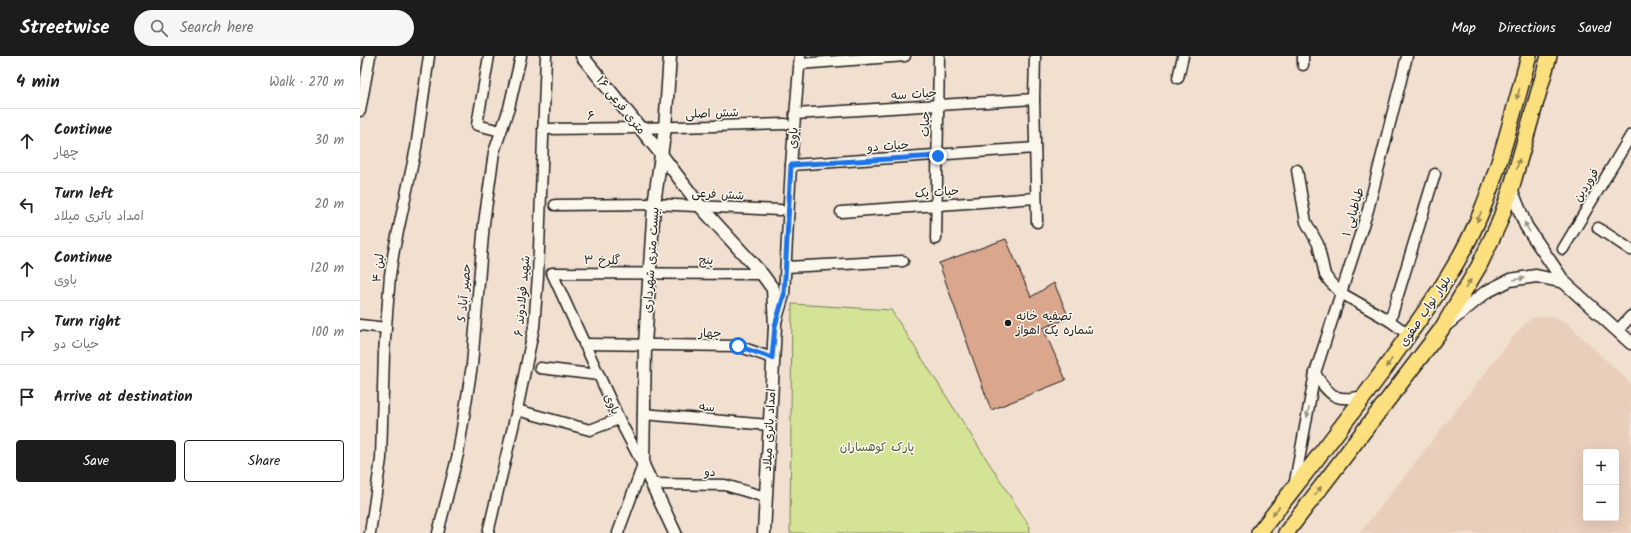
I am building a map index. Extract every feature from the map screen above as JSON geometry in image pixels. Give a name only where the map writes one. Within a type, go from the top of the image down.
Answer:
[{"type":"main road","name":"بلوار نواب صفوی","points":[[1259,533],[1366,395],[1438,293],[1461,256],[1480,216],[1494,178],[1529,56]]},
{"type":"main road","name":"بلوار نواب صفوی","points":[[1286,533],[1441,330],[1480,266],[1499,223],[1511,189],[1548,56]]},
{"type":"street","points":[[360,111],[370,56]]},
{"type":"street","name":"لین ۴","points":[[370,533],[382,447],[386,328],[394,250],[416,148],[429,56]]},
{"type":"street","points":[[489,56],[477,124],[501,131]]},
{"type":"street","name":"حصیر آباد 5","points":[[438,533],[458,454],[472,365],[484,223],[494,152],[509,108],[521,56]]},
{"type":"street","name":"شهید فولادوند ۶","points":[[488,533],[517,410],[534,327],[538,276],[546,56]]},
{"type":"street","name":"۱۶ متری فرعی","points":[[582,56],[661,154],[700,206],[762,274],[772,289],[775,326]]},
{"type":"street","name":"بیست متری شهرداری","points":[[643,465],[642,414],[654,204],[665,128],[670,56]]},
{"type":"street","points":[[800,60],[905,56]]},
{"type":"street","name":"حیات","points":[[936,239],[939,56]]},
{"type":"street","points":[[1035,56],[1034,99],[1037,222]]},
{"type":"street","points":[[1178,78],[1183,56]]},
{"type":"street","name":"طباطبایی ۱","points":[[1293,489],[1315,373],[1368,210],[1407,56]]},
{"type":"street","name":"باوی","points":[[775,326],[784,295],[791,165],[800,60]]},
{"type":"street","name":"حیات سه","points":[[795,114],[1034,99]]},
{"type":"street","name":"شش اصلی","points":[[640,128],[785,124]]},
{"type":"street","name":"۶","points":[[543,129],[640,128]]},
{"type":"street","name":"فروردین","points":[[1562,249],[1631,135]]},
{"type":"street","name":"حیات دو","points":[[791,165],[938,156],[1035,148]]},
{"type":"street","points":[[1297,170],[1306,222],[1318,244],[1325,275],[1341,293],[1390,321],[1409,335]]},
{"type":"street","points":[[1390,321],[1435,174]]},
{"type":"street","points":[[1511,189],[1526,226],[1564,282],[1631,343]]},
{"type":"street","name":"حیات یک","points":[[841,212],[1036,198]]},
{"type":"street","name":"شش فرعی","points":[[555,205],[654,204],[780,210]]},
{"type":"street","points":[[1598,228],[1631,250]]},
{"type":"street","points":[[786,267],[903,261]]},
{"type":"street","name":"باوی","points":[[552,273],[584,344],[653,484],[675,533]]},
{"type":"street","name":"گلرخ ۳","points":[[552,273],[651,274]]},
{"type":"street","name":"پنج","points":[[651,274],[762,274]]},
{"type":"street","points":[[1441,330],[1486,292],[1510,280],[1536,276],[1564,282]]},
{"type":"street","points":[[1618,330],[1631,316]]},
{"type":"street","points":[[360,325],[386,328]]},
{"type":"street","name":"امداد باتری میلاد","points":[[764,533],[772,358],[775,326]]},
{"type":"street","name":"چهار","points":[[584,344],[738,346],[772,358]]},
{"type":"street","points":[[540,368],[599,375]]},
{"type":"street","points":[[1315,373],[1322,386],[1330,395],[1342,399],[1348,399],[1366,395]]},
{"type":"street","points":[[517,410],[590,430],[620,419]]},
{"type":"street","name":"سه","points":[[642,414],[769,425]]},
{"type":"street","points":[[618,533],[643,465]]},
{"type":"street","name":"دو","points":[[653,484],[724,485],[765,497]]},
{"type":"shaded area","points":[[1550,316],[1567,323],[1631,384],[1631,533],[1360,533],[1518,331],[1532,318]]},
{"type":"green space","name":"پارک کوهساران","points":[[792,304],[891,310],[1030,527],[1029,533],[790,533]]},
{"type":"building","name":"تصفیه خانه شماره یک اهواز","points":[[1006,239],[1031,297],[1054,283],[1069,318],[1043,328],[1066,380],[991,410],[939,263]]},
{"type":"place","name":"تصفیه خانه شماره یک اهواز","points":[[1008,323]]},
{"type":"route","points":[[738,346],[772,358],[775,326],[784,295],[791,165],[938,156]]}]
